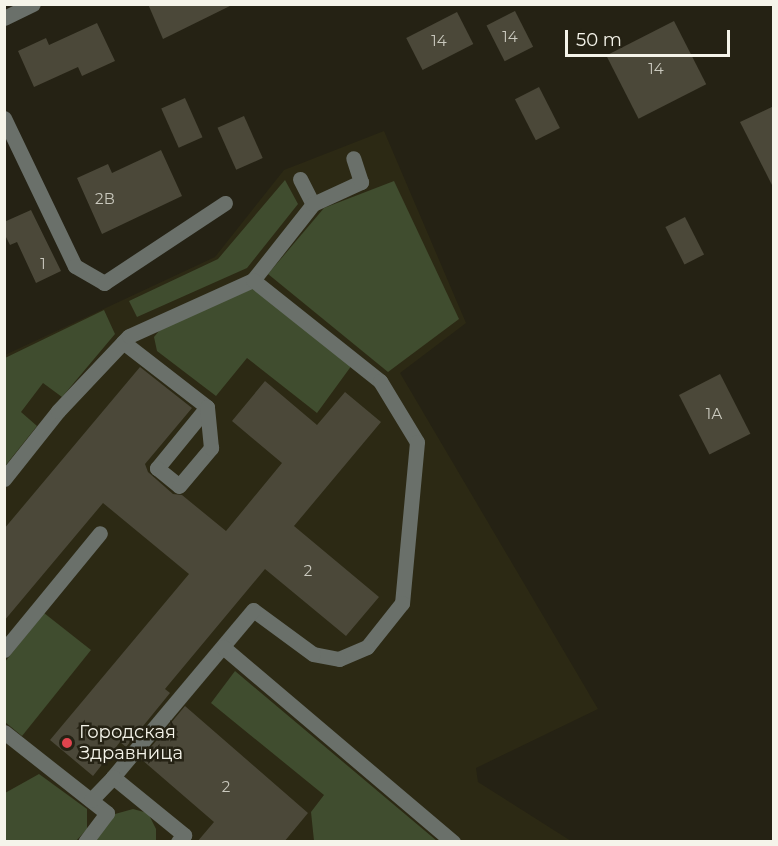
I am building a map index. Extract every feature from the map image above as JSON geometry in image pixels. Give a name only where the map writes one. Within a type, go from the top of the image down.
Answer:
[{"type":"street","points":[[4,18],[33,4]]},
{"type":"street","points":[[4,118],[75,266],[104,283],[225,203]]},
{"type":"street","points":[[4,479],[58,411],[129,336],[253,280],[313,204],[361,182],[353,158]]},
{"type":"street","points":[[300,179],[313,204]]},
{"type":"street","points":[[92,800],[253,610],[313,654],[339,658],[368,647],[402,603],[417,442],[380,381],[253,280]]},
{"type":"street","points":[[123,342],[207,407],[211,448],[179,486],[157,468],[207,407]]},
{"type":"street","points":[[4,650],[100,533]]},
{"type":"street","points":[[223,647],[453,842]]},
{"type":"street","points":[[4,732],[107,813],[85,842]]},
{"type":"street","points":[[113,777],[184,835],[178,842]]},
{"type":"shaded area","points":[[384,131],[466,323],[400,373],[598,709],[476,768],[478,782],[571,841],[5,842],[5,355],[215,257],[284,170]]},
{"type":"green space","points":[[285,180],[298,204],[247,268],[137,317],[129,301],[218,259]]},
{"type":"green space","points":[[394,181],[459,319],[388,372],[268,274],[324,208]]},
{"type":"green space","points":[[252,287],[352,365],[317,413],[247,358],[216,396],[157,351],[154,337],[163,326]]},
{"type":"green space","points":[[104,310],[115,334],[62,397],[43,383],[21,412],[37,426],[5,466],[5,358]]},
{"type":"green space","points":[[44,613],[91,650],[22,736],[5,722],[4,663]]},
{"type":"green space","points":[[235,671],[437,841],[314,841],[311,812],[324,795],[211,703]]},
{"type":"green space","points":[[39,774],[87,809],[87,829],[76,841],[5,842],[5,793]]},
{"type":"green space","points":[[133,809],[148,813],[156,829],[156,841],[94,842],[115,814]]},
{"type":"building","points":[[148,4],[234,4],[163,39]]},
{"type":"building","points":[[515,11],[533,47],[505,61],[486,26]]},
{"type":"building","points":[[457,12],[473,44],[423,70],[406,38]]},
{"type":"building","points":[[674,21],[706,84],[639,119],[606,56]]},
{"type":"building","points":[[97,23],[115,61],[82,76],[78,67],[34,87],[18,51],[46,38],[49,45]]},
{"type":"building","points":[[539,87],[560,128],[536,140],[515,99]]},
{"type":"building","points":[[185,98],[202,137],[179,148],[161,109]]},
{"type":"building","points":[[774,106],[774,189],[740,122]]},
{"type":"building","points":[[244,116],[263,158],[236,170],[218,128]]},
{"type":"building","points":[[161,150],[182,196],[102,234],[77,178],[108,164],[112,173]]},
{"type":"building","points":[[31,210],[61,271],[36,283],[17,242],[10,245],[4,233],[4,222]]},
{"type":"building","points":[[685,217],[704,254],[684,264],[665,227]]},
{"type":"building","points":[[140,367],[192,408],[145,464],[148,472],[173,494],[182,495],[226,531],[282,463],[232,421],[265,381],[317,425],[345,392],[381,422],[294,526],[379,597],[346,636],[265,569],[165,689],[170,693],[126,747],[120,742],[93,776],[50,740],[189,574],[103,503],[4,621],[4,529]]},
{"type":"building","points":[[720,374],[750,434],[709,455],[679,395]]},
{"type":"building","points":[[185,706],[308,813],[284,842],[197,842],[214,822],[141,759]]},
{"type":"place","name":"Городская Здравница","points":[[67,743]]}]
